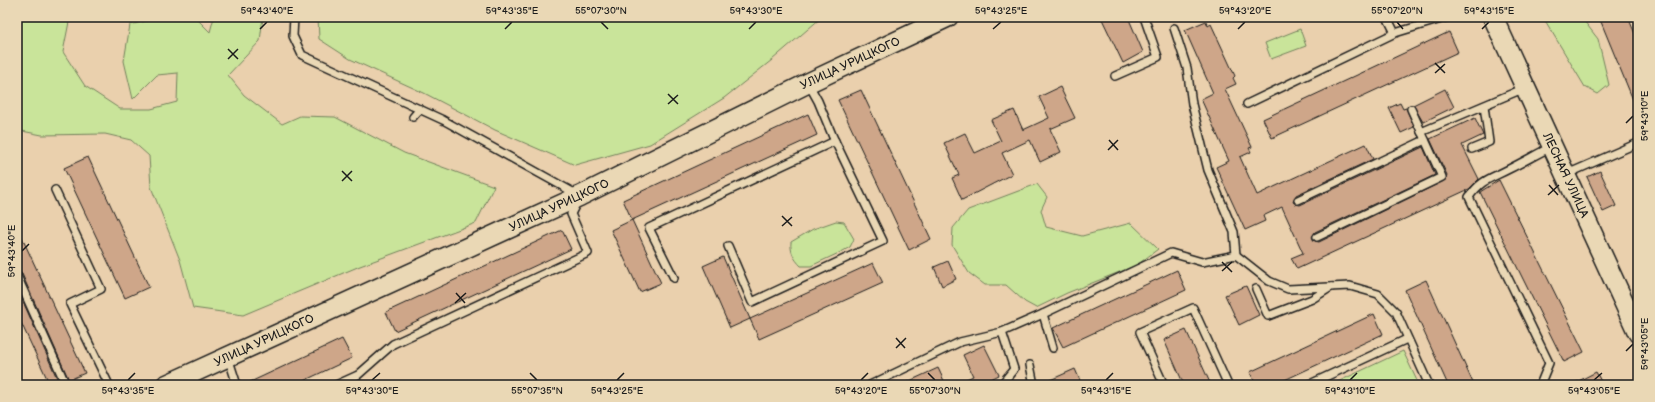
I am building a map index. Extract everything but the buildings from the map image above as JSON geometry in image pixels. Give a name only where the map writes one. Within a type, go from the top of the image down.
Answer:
[{"type":"street","name":"УЛИЦА УРИЦКОГО","points":[[166,385],[580,196],[808,83],[948,17]]},
{"type":"street","name":"ЛЕСНАЯ УЛИЦА","points":[[1493,17],[1637,328]]},
{"type":"lane","points":[[294,17],[293,36],[302,55],[443,120],[580,196],[571,214],[588,253],[393,344],[358,375],[336,385]]},
{"type":"lane","points":[[1115,76],[1158,57],[1144,17]]},
{"type":"lane","points":[[1387,17],[1395,33]]},
{"type":"lane","points":[[1247,104],[1395,33],[1448,17]]},
{"type":"lane","points":[[1174,28],[1187,68],[1192,104],[1208,170],[1234,232],[1236,255],[1269,281],[1288,289],[1350,286],[1378,294],[1396,312],[1429,385]]},
{"type":"lane","points":[[728,246],[752,302],[883,241],[835,142],[818,101],[808,83]]},
{"type":"lane","points":[[1421,132],[1525,88]]},
{"type":"lane","points":[[1472,149],[1489,142],[1484,106]]},
{"type":"lane","points":[[413,117],[420,109]]},
{"type":"lane","points":[[1317,237],[1442,177],[1411,109]]},
{"type":"lane","points":[[1298,200],[1425,140]]},
{"type":"lane","points":[[674,278],[649,228],[835,142]]},
{"type":"lane","points":[[1566,175],[1638,143]]},
{"type":"lane","points":[[1540,385],[1549,363],[1469,197],[1476,188],[1488,178],[1507,170],[1553,146]]},
{"type":"lane","points":[[55,190],[101,290],[70,304],[109,385]]},
{"type":"lane","points":[[870,385],[960,342],[1002,332],[1171,253],[1202,262],[1236,255]]},
{"type":"lane","points":[[17,276],[66,385]]},
{"type":"lane","points":[[1256,289],[1268,316],[1312,299],[1331,287]]},
{"type":"lane","points":[[1164,385],[1140,332],[1193,308],[1228,385]]},
{"type":"lane","points":[[1043,314],[1053,348]]},
{"type":"lane","points":[[1000,385],[1014,369],[1002,332]]},
{"type":"lane","points":[[1308,385],[1407,339]]},
{"type":"lane","points":[[228,356],[237,385]]},
{"type":"lane","points":[[1030,365],[1034,385]]},
{"type":"green space","points":[[17,17],[70,17],[63,52],[85,86],[120,109],[151,109],[177,102],[178,73],[157,75],[133,99],[124,61],[130,25],[162,17],[195,17],[210,32],[214,17],[263,17],[260,41],[228,75],[244,95],[282,124],[300,116],[335,117],[404,153],[494,186],[476,223],[360,266],[243,315],[193,308],[180,260],[151,187],[149,156],[131,140],[105,134],[42,135],[17,130]]},
{"type":"green space","points":[[318,17],[822,17],[772,60],[724,98],[650,144],[575,165],[495,130],[424,93],[350,59],[319,39]]},
{"type":"green space","points":[[1543,17],[1581,17],[1598,39],[1609,85],[1598,94],[1585,87]]},
{"type":"green space","points":[[1300,29],[1306,46],[1271,59],[1265,43]]},
{"type":"green space","points":[[1037,184],[1047,197],[1041,210],[1046,227],[1082,236],[1131,223],[1158,249],[1137,265],[1067,293],[1036,308],[1025,302],[1006,285],[985,285],[969,273],[952,245],[953,228],[968,210]]},
{"type":"green space","points":[[836,221],[844,222],[854,239],[850,247],[811,266],[801,266],[793,255],[791,242],[813,229]]},
{"type":"green space","points":[[1403,351],[1419,385],[1331,385]]}]
